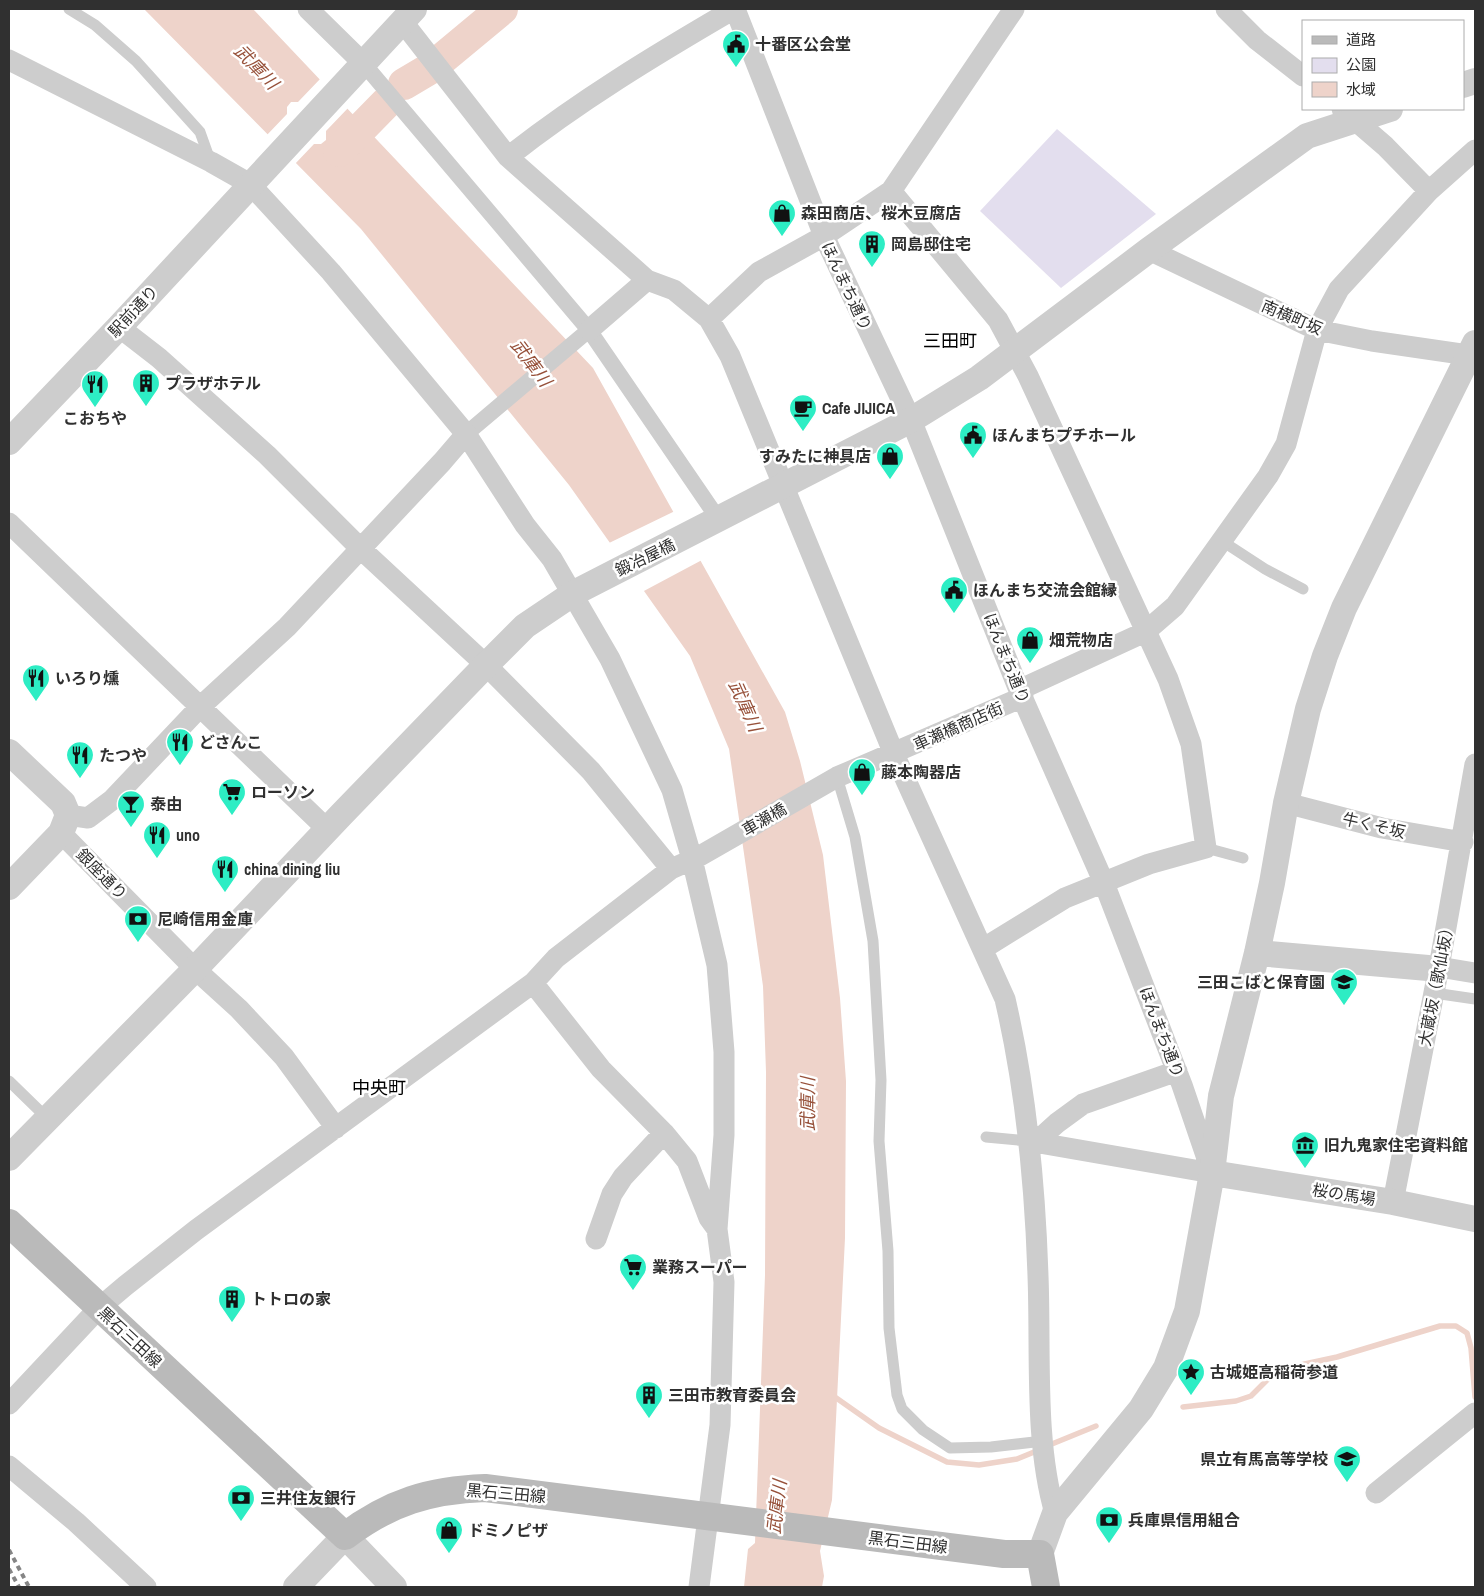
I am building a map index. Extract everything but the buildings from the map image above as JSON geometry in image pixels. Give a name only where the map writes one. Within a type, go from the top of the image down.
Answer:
[{"type":"main road","name":"黒石三田線","points":[[9,1223],[345,1536],[370,1517],[409,1500],[450,1490],[485,1488],[1004,1554],[1040,1554]]},
{"type":"main road","points":[[1040,1554],[1046,1587]]},
{"type":"street","points":[[308,9],[360,66],[586,332],[714,523]]},
{"type":"street","points":[[508,157],[555,120],[639,64],[734,9]]},
{"type":"street","name":"ほんまち通り","points":[[734,9],[824,236],[911,420],[1021,693],[1104,883],[1177,1071],[1212,1173]]},
{"type":"street","points":[[709,319],[759,272],[824,236],[891,191],[1014,9]]},
{"type":"street","points":[[1226,9],[1257,40],[1302,75]]},
{"type":"street","points":[[408,15],[437,65],[508,157],[647,280],[674,290],[709,319],[730,356],[894,754],[984,948],[1005,999],[1012,1027],[1032,1141],[1044,1448],[1055,1513]]},
{"type":"street","name":"駅前通り","points":[[9,442],[119,327],[252,181],[408,15]]},
{"type":"street","points":[[9,60],[252,181],[469,431],[525,525],[577,591],[672,790],[695,858],[716,965],[724,1052],[724,1135],[718,1228],[724,1282],[720,1425],[713,1518],[699,1587]]},
{"type":"street","name":"鍛冶屋橋","points":[[9,1158],[195,969],[327,829],[526,626],[577,591],[714,523],[911,420],[979,378],[1016,352],[1149,250],[1307,136],[1349,114],[1382,110]]},
{"type":"street","points":[[1349,114],[1430,191]]},
{"type":"street","name":"車瀬橋商店街","points":[[834,779],[894,754],[1145,632],[1175,606],[1268,476],[1286,444],[1317,330],[1339,289],[1430,191],[1475,150]]},
{"type":"street","points":[[891,191],[998,320],[1016,352],[1168,679],[1191,744],[1206,848],[1149,864],[1065,898],[984,948]]},
{"type":"street","name":"南横町坂","points":[[1149,250],[1317,330],[1372,341],[1474,352]]},
{"type":"street","points":[[9,887],[64,824],[88,818],[112,800],[200,708],[287,627],[469,431],[647,280]]},
{"type":"street","points":[[119,327],[159,358],[267,455],[361,549],[486,666],[591,771],[671,869]]},
{"type":"street","points":[[1040,1554],[1055,1513],[1142,1409],[1166,1368],[1187,1311],[1212,1173],[1221,1096],[1257,953],[1286,803],[1308,709],[1325,656],[1344,608],[1474,352]]},
{"type":"street","points":[[9,523],[327,829]]},
{"type":"street","points":[[9,752],[62,803],[64,824]]},
{"type":"street","name":"大蔵坂（歌仙坂）","points":[[1393,1202],[1434,976],[1463,842],[1475,764]]},
{"type":"street","name":"車瀬橋","points":[[9,1404],[99,1308],[196,1230],[533,982],[556,958],[671,869],[695,858],[834,779]]},
{"type":"street","name":"牛くそ坂","points":[[1286,803],[1382,828],[1463,842]]},
{"type":"street","name":"銀座通り","points":[[64,824],[195,969],[239,1009],[284,1057],[336,1128]]},
{"type":"street","points":[[1257,953],[1434,976],[1475,973]]},
{"type":"street","points":[[533,982],[601,1069],[664,1133],[687,1162],[709,1218],[718,1228]]},
{"type":"street","points":[[1032,1141],[1083,1104],[1177,1071]]},
{"type":"street","points":[[596,1239],[616,1188],[623,1177],[664,1133]]},
{"type":"street","points":[[1032,1141],[1212,1173]]},
{"type":"street","name":"桜の馬場","points":[[1212,1173],[1393,1202],[1475,1219]]},
{"type":"street","points":[[1376,1493],[1475,1412]]},
{"type":"street","points":[[9,1466],[76,1522],[146,1587]]},
{"type":"street","points":[[296,1587],[345,1536],[394,1587]]},
{"type":"lane","points":[[68,9],[95,25],[136,61],[200,132],[211,162]]},
{"type":"lane","points":[[1222,540],[1265,569],[1302,590]]},
{"type":"lane","points":[[834,779],[855,837],[873,941],[881,1080],[879,1141],[888,1251],[888,1328],[897,1395],[902,1408],[922,1430],[950,1448],[1044,1448]]},
{"type":"lane","points":[[1206,848],[1243,858]]},
{"type":"lane","points":[[1434,976],[1475,999]]},
{"type":"lane","points":[[9,1081],[47,1118]]},
{"type":"lane","points":[[986,1137],[1032,1141]]},
{"type":"green space","points":[[1057,129],[1156,214],[1061,288],[980,211]]},
{"type":"water","name":"武庫川","points":[[144,9],[253,9],[593,368],[785,712],[800,761],[823,855],[840,998],[846,1081],[845,1238],[832,1500],[820,1551],[824,1576],[822,1587],[744,1587],[748,1549],[755,1543],[765,1275],[766,1072],[763,986],[729,749],[690,656],[569,485],[361,229]]},
{"type":"pier","points":[[321,78],[349,107],[326,131],[326,140],[321,144],[314,144],[294,165],[266,136],[287,114],[287,107],[291,102],[298,102]]},
{"type":"pier","points":[[675,511],[702,560],[642,592],[607,544]]},
{"type":"waterway","points":[[404,84],[431,68],[502,9]]},
{"type":"waterway","points":[[339,151],[386,103]]},
{"type":"waterway","points":[[1183,1407],[1236,1401],[1251,1396],[1271,1376],[1300,1365],[1337,1357],[1440,1326],[1456,1326],[1467,1333],[1471,1348],[1475,1397]]},
{"type":"waterway","points":[[832,1395],[879,1428],[947,1462],[979,1465],[1017,1459],[1039,1450]]},
{"type":"waterway","points":[[1047,1446],[1096,1426]]},
{"type":"railway","points":[[9,1550],[29,1587]]},
{"type":"railway","points":[[9,1569],[19,1587]]},
{"type":"place","name":"十番区公会堂","points":[[736,68]]},
{"type":"place","name":"森田商店、桜木豆腐店","points":[[782,237]]},
{"type":"place","name":"岡島邸住宅","points":[[872,268]]},
{"type":"place","name":"プラザホテル","points":[[146,407]]},
{"type":"place","name":"こおちや","points":[[95,408]]},
{"type":"place","name":"Cafe JIJICA","points":[[803,432]]},
{"type":"place","name":"ほんまちプチホール","points":[[973,459]]},
{"type":"place","name":"すみたに神具店","points":[[890,480]]},
{"type":"place","name":"ほんまち交流会館縁","points":[[954,614]]},
{"type":"place","name":"畑荒物店","points":[[1030,664]]},
{"type":"place","name":"いろり燻","points":[[36,702]]},
{"type":"place","name":"どさんこ","points":[[180,766]]},
{"type":"place","name":"たつや","points":[[80,779]]},
{"type":"place","name":"藤本陶器店","points":[[862,796]]},
{"type":"place","name":"ローソン","points":[[232,816]]},
{"type":"place","name":"泰由","points":[[131,828]]},
{"type":"place","name":"uno","points":[[157,859]]},
{"type":"place","name":"china dining liu","points":[[225,893]]},
{"type":"place","name":"尼崎信用金庫","points":[[138,943]]},
{"type":"place","name":"三田こばと保育園","points":[[1344,1006]]},
{"type":"place","name":"旧九鬼家住宅資料館","points":[[1305,1169]]},
{"type":"place","name":"業務スーパー","points":[[633,1291]]},
{"type":"place","name":"トトロの家","points":[[232,1323]]},
{"type":"place","name":"古城姫高稲荷参道","points":[[1191,1396]]},
{"type":"place","name":"三田市教育委員会","points":[[649,1419]]},
{"type":"place","name":"県立有馬高等学校","points":[[1347,1483]]},
{"type":"place","name":"三井住友銀行","points":[[241,1522]]},
{"type":"place","name":"兵庫県信用組合","points":[[1109,1544]]},
{"type":"place","name":"ドミノピザ","points":[[449,1554]]},
{"type":"district","name":"三田町","points":[[950,341]]},
{"type":"district","name":"中央町","points":[[379,1088]]}]
